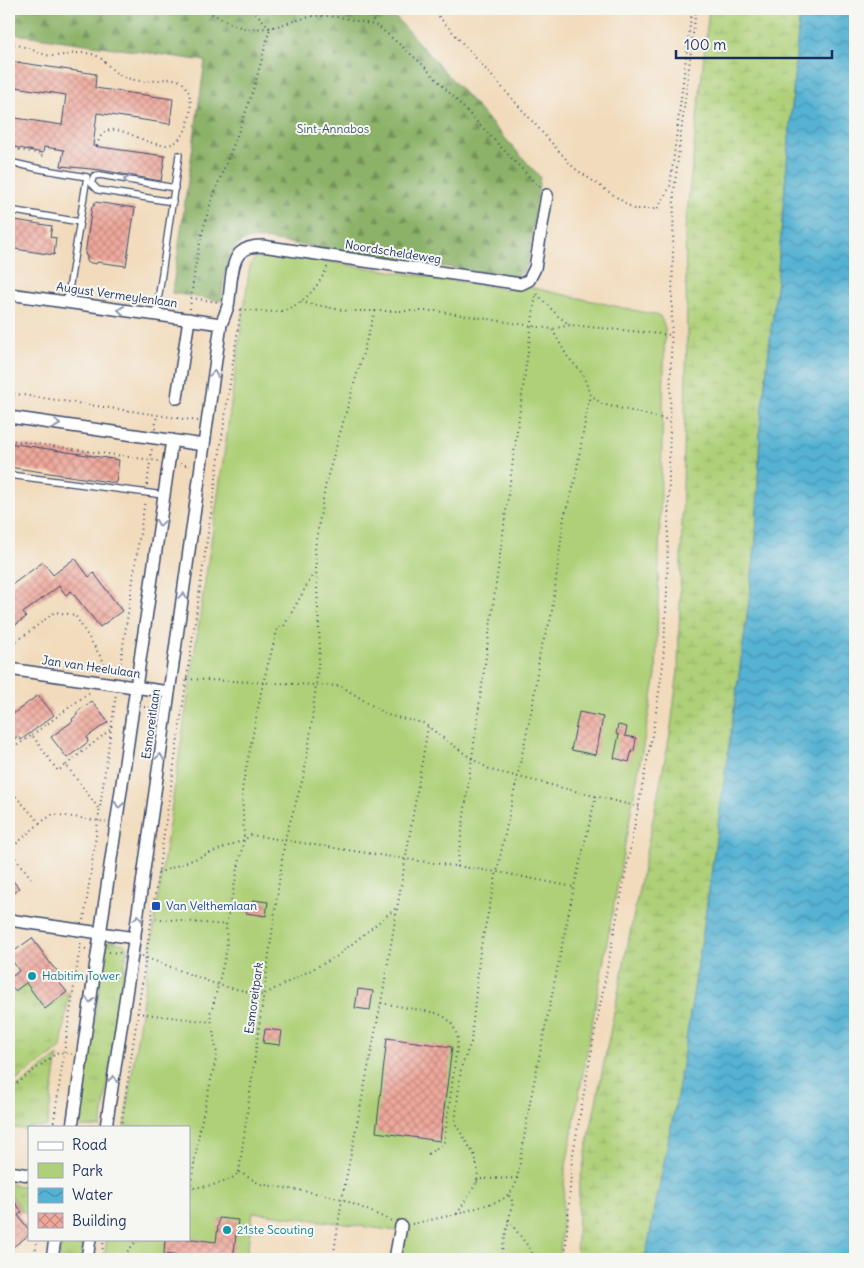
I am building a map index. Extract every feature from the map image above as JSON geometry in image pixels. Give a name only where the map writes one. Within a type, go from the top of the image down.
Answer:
[{"type":"street","name":"Noordscheldeweg","points":[[221,324],[228,307],[235,262],[239,254],[254,246],[521,284],[529,280],[535,268],[547,196]]},
{"type":"street","name":"August Vermeylenlaan","points":[[9,294],[221,324]]},
{"type":"street","points":[[177,398],[189,319]]},
{"type":"street","name":"Esmoreitlaan","points":[[106,1126],[135,938],[221,324]]},
{"type":"street","points":[[9,417],[204,445]]},
{"type":"street","name":"Esmoreitlaan","points":[[72,1126],[172,440]]},
{"type":"street","name":"Jan van Heelulaan","points":[[9,668],[113,688],[136,687],[169,692]]},
{"type":"street","points":[[9,920],[82,934],[100,933],[135,938]]},
{"type":"street","points":[[9,1172],[28,1175]]},
{"type":"street","points":[[395,1259],[400,1226]]},
{"type":"street","points":[[52,1259],[55,1240]]},
{"type":"street","points":[[87,1259],[90,1240]]},
{"type":"lane","points":[[156,315],[179,155]]},
{"type":"lane","points":[[10,162],[87,177],[67,302]]},
{"type":"lane","points":[[172,202],[98,190],[91,183],[94,176],[100,175],[175,188]]},
{"type":"lane","points":[[9,209],[80,222]]},
{"type":"lane","points":[[9,475],[164,495]]},
{"type":"path","points":[[18,9],[35,11],[52,9]]},
{"type":"path","points":[[203,9],[244,29],[270,28],[312,16],[345,18],[378,26]]},
{"type":"path","points":[[252,9],[270,28]]},
{"type":"path","points":[[363,9],[378,26],[420,62],[547,196]]},
{"type":"path","points":[[432,9],[574,168],[634,209],[657,209],[670,187],[692,9]]},
{"type":"path","points":[[564,1259],[572,1159],[639,807],[663,664],[667,591],[674,192],[696,9]]},
{"type":"path","points":[[189,319],[194,266],[205,222],[253,91],[270,28]]},
{"type":"path","points":[[9,45],[15,44],[53,56],[85,53],[98,57],[115,73],[124,78],[149,82],[168,78],[180,81],[188,90],[191,101],[187,125],[181,137],[174,142],[153,144],[119,130],[113,130],[101,136],[97,146]]},
{"type":"path","points":[[9,148],[42,154],[40,169]]},
{"type":"path","points":[[9,209],[14,185],[10,162]]},
{"type":"path","points":[[191,298],[223,302],[228,307],[281,310],[301,302],[313,290],[324,274],[332,256]]},
{"type":"path","points":[[458,867],[536,293],[548,307],[570,325]]},
{"type":"path","points":[[301,302],[347,311],[436,311],[532,326],[552,328],[570,325],[671,335]]},
{"type":"path","points":[[121,1126],[241,308]]},
{"type":"path","name":"Esmoreitpark","points":[[238,1172],[285,839],[304,775],[316,685],[320,649],[315,547],[326,482],[375,311]]},
{"type":"path","points":[[457,1214],[477,1182],[478,1172],[475,1156],[455,1123],[461,1068],[471,1042],[480,951],[533,703],[540,651],[551,618],[564,517],[574,485],[590,394],[583,374],[567,356],[552,328]]},
{"type":"path","points":[[9,393],[208,422]]},
{"type":"path","points":[[590,394],[602,404],[669,420]]},
{"type":"path","points":[[113,688],[146,493],[157,415]]},
{"type":"path","points":[[9,440],[201,468]]},
{"type":"path","points":[[316,569],[284,626],[278,627],[263,683],[242,790],[244,840],[226,925],[227,949],[210,1013],[217,1054],[200,1128],[190,1179],[190,1189],[226,1181],[233,1178],[238,1172],[260,1184],[342,1199],[383,1216],[400,1226],[457,1214],[502,1200],[513,1190],[518,1178],[530,1102],[574,887],[596,796]]},
{"type":"path","points":[[9,646],[55,612],[75,615],[116,693],[53,1126]]},
{"type":"path","points":[[186,680],[340,686],[387,715],[423,723],[472,759],[491,770],[639,807]]},
{"type":"path","points":[[9,751],[93,690],[84,688]]},
{"type":"path","points":[[133,705],[182,712]]},
{"type":"path","points":[[333,1259],[342,1199],[381,1003],[428,727]]},
{"type":"path","points":[[32,735],[58,771],[111,729]]},
{"type":"path","points":[[66,765],[99,809]]},
{"type":"path","points":[[9,789],[40,823]]},
{"type":"path","points":[[30,878],[9,850],[53,814],[116,823]]},
{"type":"path","points":[[158,874],[244,840],[251,835],[498,872],[574,887]]},
{"type":"path","points":[[80,948],[146,957],[218,985],[263,994],[336,957],[397,907]]},
{"type":"path","points":[[151,918],[226,925]]},
{"type":"path","points":[[381,1003],[426,1010],[444,1016],[456,1029],[458,1040],[444,1144],[425,1156]]},
{"type":"path","points":[[137,1013],[212,1022]]},
{"type":"path","points":[[9,1089],[58,1052],[82,1055]]},
{"type":"path","points":[[477,1182],[481,1179],[518,1178]]},
{"type":"path","points":[[500,1259],[513,1202],[508,1194]]},
{"type":"path","points":[[508,1220],[528,1246],[535,1259]]},
{"type":"path","points":[[34,1259],[37,1240]]},
{"type":"path","points":[[101,1259],[104,1240]]},
{"type":"path","points":[[122,1259],[137,1240]]},
{"type":"path","points":[[9,1257],[26,1259]]},
{"type":"green space","name":"Sint-Annabos","points":[[9,9],[388,9],[540,177],[526,268],[521,274],[512,277],[257,238],[246,240],[232,252],[225,270],[221,301],[172,293],[205,61],[9,33]]},
{"type":"green space","points":[[709,9],[800,9],[777,280],[760,428],[756,541],[704,925],[678,1091],[645,1259],[576,1259],[579,1187],[670,734],[678,671],[687,336],[685,230]]},
{"type":"green space","points":[[264,252],[515,290],[529,287],[660,316],[665,328],[656,675],[565,1171],[560,1259],[402,1259],[405,1232],[253,1212],[246,1259],[104,1259],[107,1240],[190,1240],[190,1126],[124,1126],[226,441],[249,271],[258,256]]},
{"type":"green space","points":[[108,942],[125,944],[127,950],[101,1126],[79,1126],[105,947]]},
{"type":"green space","points":[[26,983],[45,1009],[66,992],[69,992],[61,1048],[9,1086],[9,992],[12,993]]},
{"type":"green space","points":[[58,1056],[47,1126],[28,1126],[28,1130],[9,1127],[9,1093]]},
{"type":"green space","points":[[9,1184],[28,1187],[28,1212],[23,1212],[9,1192]]},
{"type":"green space","points":[[62,1240],[84,1240],[81,1259],[59,1259]]},
{"type":"water","points":[[800,9],[855,9],[855,1259],[645,1259],[678,1091],[704,925],[746,624],[756,541],[760,428],[777,280]]},
{"type":"building","points":[[9,61],[96,74],[95,88],[173,99],[170,124],[97,113],[93,146],[165,156],[161,181],[101,170],[61,166],[64,150],[44,147],[43,153],[9,146],[9,117],[62,125],[66,95],[9,86]]},
{"type":"building","points":[[95,202],[135,208],[126,266],[87,262],[87,256],[85,255],[92,206],[94,206]]},
{"type":"building","points":[[9,219],[52,226],[50,237],[56,238],[54,255],[9,248]]},
{"type":"building","points":[[9,443],[119,460],[116,483],[9,467]]},
{"type":"building","points":[[75,558],[89,577],[94,573],[122,611],[100,627],[71,591],[66,595],[59,586],[23,613],[26,617],[9,630],[9,587],[43,562],[53,575]]},
{"type":"building","points":[[38,695],[54,715],[21,740],[18,736],[9,743],[9,717]]},
{"type":"building","points":[[92,701],[108,722],[87,737],[88,742],[67,758],[51,737],[73,721],[72,719],[77,715],[77,712]]},
{"type":"building","points":[[579,712],[603,717],[596,755],[571,750]]},
{"type":"building","points":[[618,725],[627,727],[625,736],[636,738],[634,751],[632,750],[629,762],[614,758],[619,735],[616,734]]},
{"type":"building","points":[[9,876],[19,888],[9,897]]},
{"type":"building","points":[[253,900],[268,902],[266,916],[246,913],[248,903],[252,904]]},
{"type":"building","name":"Habitim Tower","points":[[32,938],[53,967],[59,972],[54,976],[67,992],[45,1009],[26,983],[15,991],[9,982],[9,979],[19,971],[9,955]]},
{"type":"building","points":[[358,989],[373,991],[370,1010],[355,1008]]},
{"type":"building","points":[[265,1029],[282,1031],[280,1045],[263,1043]]},
{"type":"building","points":[[387,1038],[452,1047],[440,1141],[376,1132]]},
{"type":"building","points":[[9,1194],[22,1212],[18,1215],[28,1229],[28,1236],[9,1250]]},
{"type":"building","name":"21ste Scouting","points":[[219,1218],[238,1220],[233,1259],[206,1259],[164,1254],[165,1240],[193,1239],[216,1242]]},
{"type":"place","name":"Van Velthemlaan","points":[[156,906]]},
{"type":"place","name":"Habitim Tower","points":[[32,976]]},
{"type":"place","name":"21ste Scouting","points":[[227,1230]]}]
